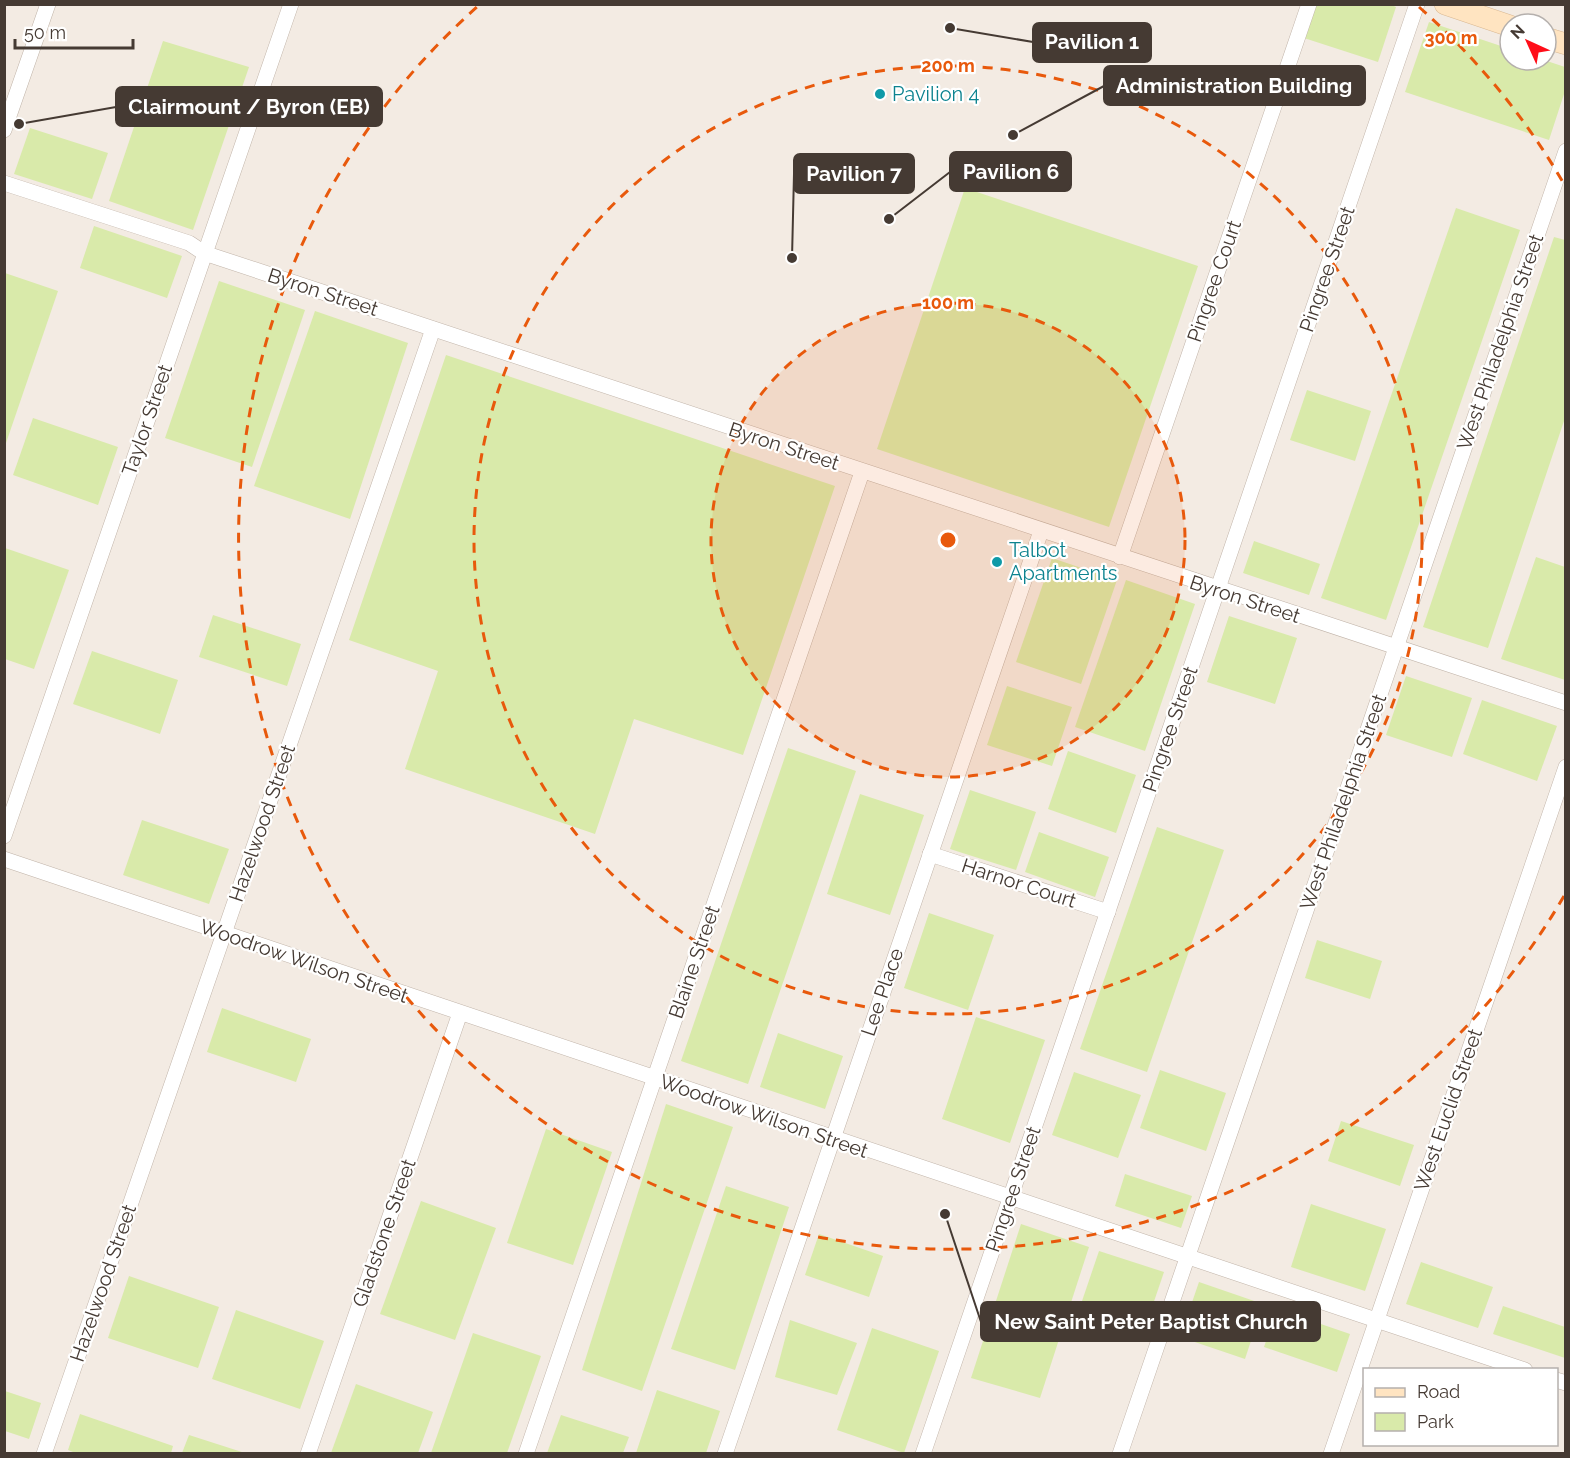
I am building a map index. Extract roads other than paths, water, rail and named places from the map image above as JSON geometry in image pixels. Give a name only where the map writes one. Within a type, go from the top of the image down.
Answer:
[{"type":"main road","points":[[1445,4],[1498,22]]},
{"type":"street","points":[[4,130],[48,4]]},
{"type":"street","name":"Taylor Street","points":[[4,836],[291,4]]},
{"type":"street","name":"Pingree Court","points":[[1120,558],[1309,4]]},
{"type":"street","name":"Pingree Street","points":[[923,1454],[1417,4]]},
{"type":"street","name":"West Philadelphia Street","points":[[1120,1454],[1566,151]]},
{"type":"street","name":"Byron Street","points":[[4,183],[189,243],[204,253],[1120,558],[1384,644],[1396,645],[1566,703]]},
{"type":"street","name":"Hazelwood Street","points":[[44,1454],[433,329]]},
{"type":"street","name":"Blaine Street","points":[[526,1454],[862,472]]},
{"type":"street","name":"Lee Place","points":[[725,1454],[1041,531]]},
{"type":"street","name":"West Euclid Street","points":[[1331,1454],[1566,767]]},
{"type":"street","name":"Harnor Court","points":[[930,854],[1108,912]]},
{"type":"street","name":"Woodrow Wilson Street","points":[[4,860],[832,1139],[1188,1255],[1519,1368]]},
{"type":"street","name":"Gladstone Street","points":[[308,1454],[460,1013]]},
{"type":"place","name":"Pavilion 1","points":[[950,28]]},
{"type":"place","name":"Pavilion 4","points":[[880,94]]},
{"type":"place","name":"Clairmount / Byron (EB)","points":[[19,124]]},
{"type":"place","name":"Administration Building","points":[[1013,135]]},
{"type":"place","name":"Pavilion 6","points":[[889,219]]},
{"type":"place","name":"Pavilion 7","points":[[792,258]]},
{"type":"place","name":"Talbot Apartments","points":[[997,562]]},
{"type":"place","name":"New Saint Peter Baptist Church","points":[[945,1214]]}]
